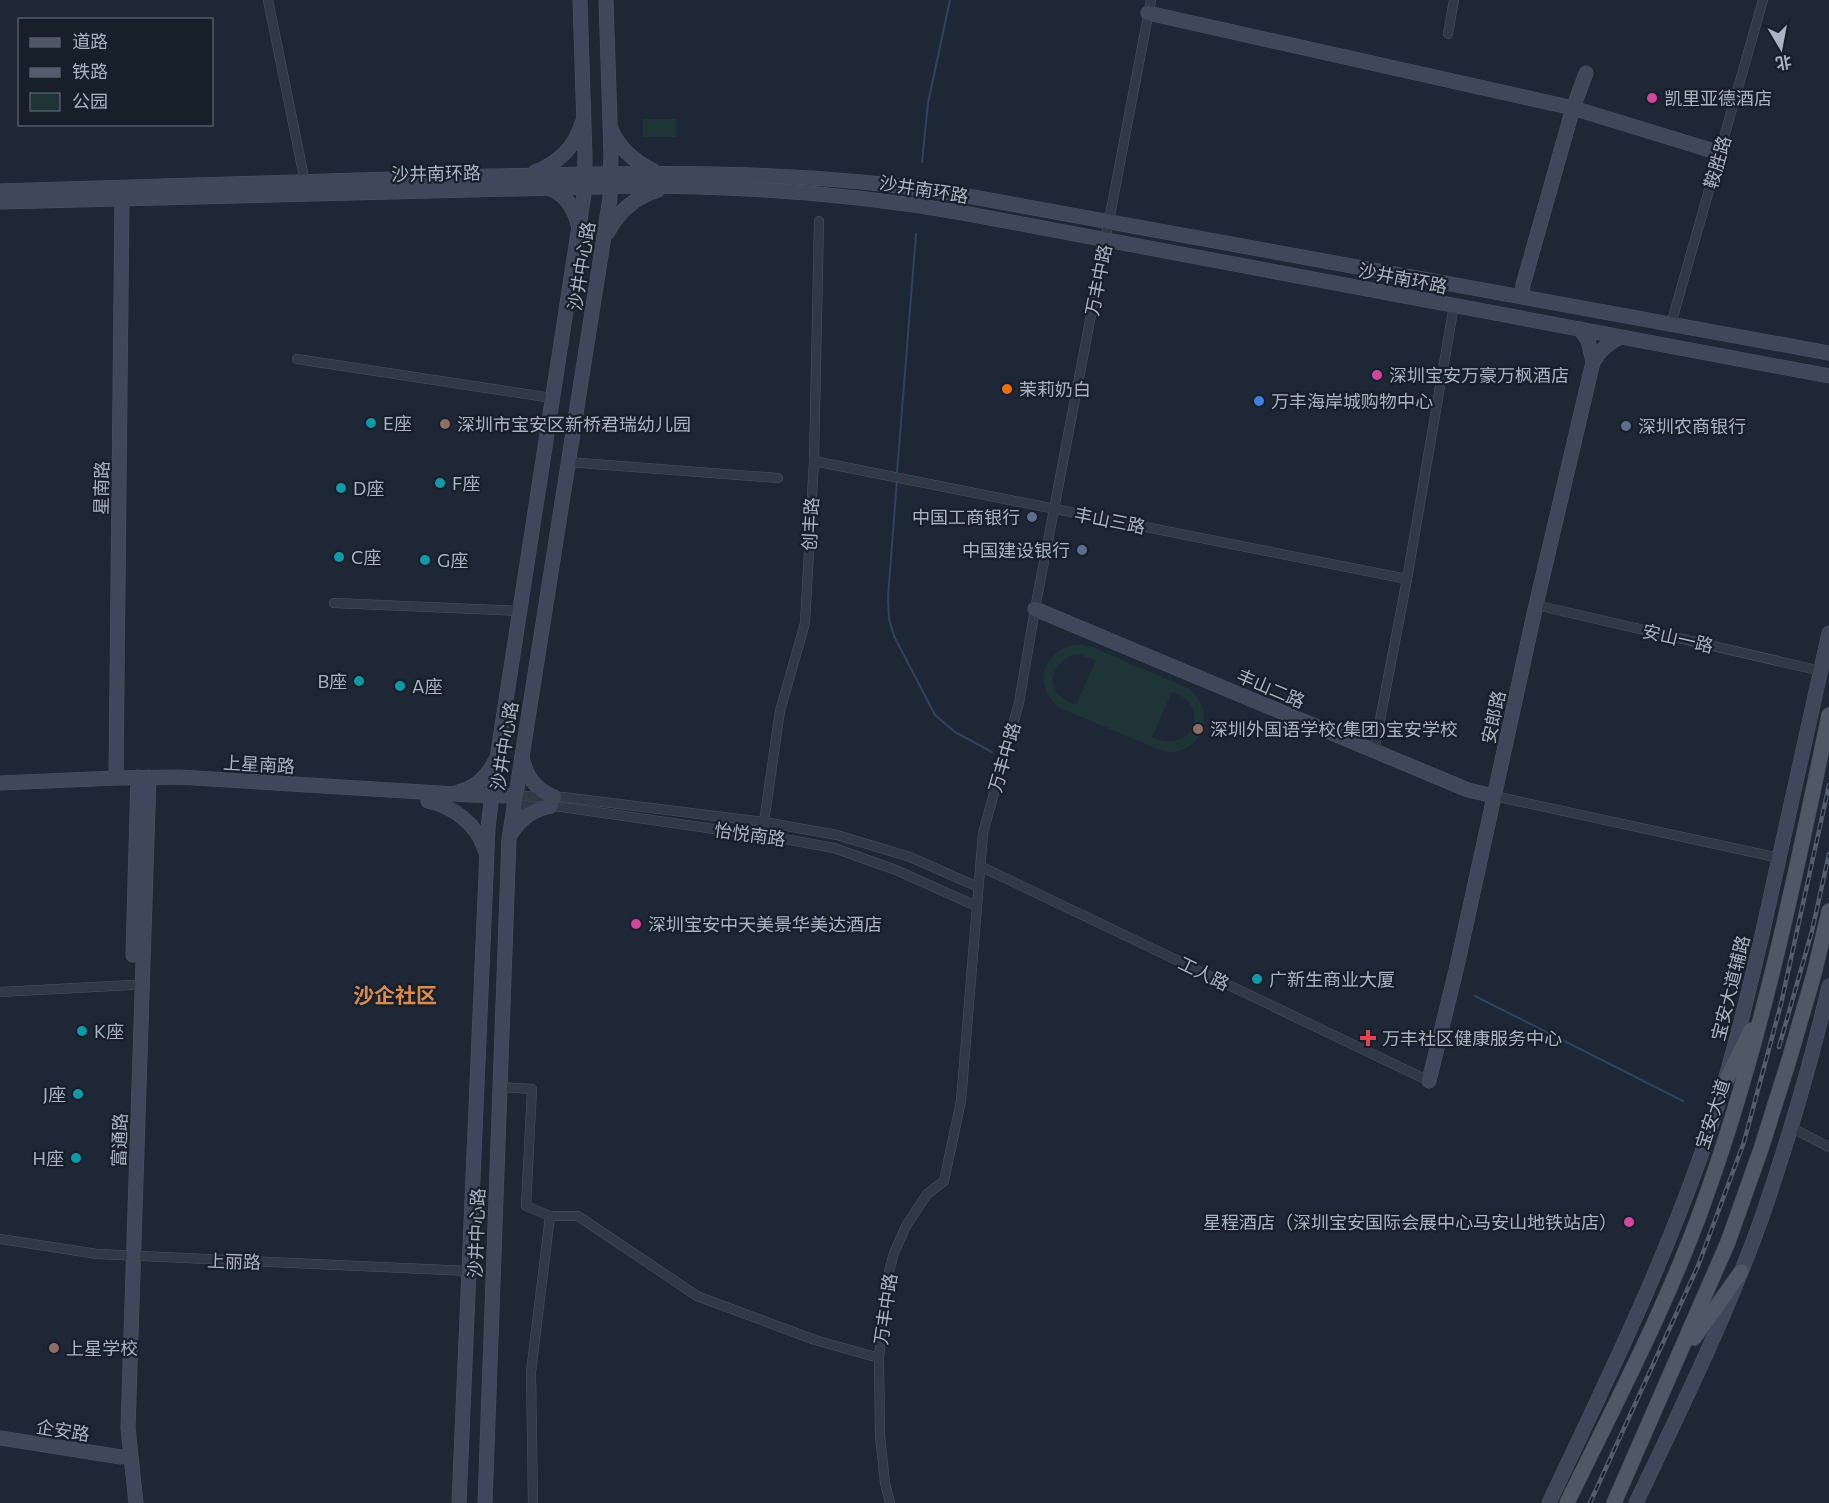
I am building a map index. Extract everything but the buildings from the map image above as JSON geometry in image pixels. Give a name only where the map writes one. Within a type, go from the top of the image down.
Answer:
[{"type":"main road","name":"宝安大道","points":[[1567,1503],[1684,1256],[1728,1132],[1765,1000],[1801,849],[1829,715]]},
{"type":"main road","points":[[1614,1503],[1728,1242],[1761,1149],[1814,974],[1829,911]]},
{"type":"main road","points":[[1721,1091],[1765,1000]]},
{"type":"main road","points":[[1676,1365],[1741,1272]]},
{"type":"street","points":[[268,0],[304,182]]},
{"type":"street","name":"沙井中心路","points":[[459,1503],[486,859],[497,757],[585,181],[580,0]]},
{"type":"street","name":"沙井中心路","points":[[485,1503],[509,839],[603,245],[611,180],[606,0]]},
{"type":"street","points":[[1448,34],[1454,0]]},
{"type":"street","name":"鞍胜路","points":[[1671,324],[1763,0]]},
{"type":"street","points":[[1149,6],[1573,108],[1720,153]]},
{"type":"street","name":"万丰中路","points":[[890,1503],[885,1483],[880,1436],[879,1358],[886,1283],[894,1253],[906,1226],[927,1194],[944,1181],[961,1101],[985,821],[1019,703],[1149,6]]},
{"type":"street","points":[[1522,297],[1523,285],[1573,108],[1586,73]]},
{"type":"street","points":[[523,176],[549,166],[565,154],[580,130],[584,112]]},
{"type":"street","points":[[610,126],[617,140],[631,157],[659,172]]},
{"type":"street","name":"沙井南环路","points":[[0,191],[523,176],[585,181],[611,180],[659,172],[813,177],[897,185],[957,194],[1829,353]]},
{"type":"street","points":[[709,188],[703,185],[702,180],[704,175],[711,173]]},
{"type":"street","name":"沙井南环路","points":[[611,180],[670,187],[818,194],[890,201],[1829,376]]},
{"type":"street","name":"沙井南环路","points":[[0,202],[548,188],[585,181]]},
{"type":"street","points":[[603,245],[612,224],[625,208],[644,195],[670,187]]},
{"type":"street","points":[[548,188],[558,192],[566,200],[575,214],[578,230]]},
{"type":"street","name":"星南路","points":[[116,778],[122,199]]},
{"type":"street","name":"创丰路","points":[[764,822],[780,711],[805,623],[814,461],[819,221]]},
{"type":"street","points":[[1374,751],[1407,579],[1454,305]]},
{"type":"street","points":[[1580,329],[1588,340],[1593,362]]},
{"type":"street","points":[[1593,362],[1607,344],[1620,337]]},
{"type":"street","points":[[297,359],[552,398]]},
{"type":"street","name":"安郎路","points":[[1429,1080],[1457,966],[1536,605],[1593,362]]},
{"type":"street","name":"丰山三路","points":[[814,461],[1407,579]]},
{"type":"street","points":[[568,462],[778,478]]},
{"type":"street","points":[[334,603],[519,611]]},
{"type":"street","name":"安山一路","points":[[1536,605],[1821,671]]},
{"type":"street","name":"丰山二路","points":[[1035,609],[1468,790],[1494,796]]},
{"type":"street","name":"宝安大道辅路","points":[[1549,1503],[1625,1343],[1677,1223],[1709,1133],[1740,1028],[1829,633]]},
{"type":"street","points":[[509,839],[514,829],[526,817],[553,801],[533,782],[525,769],[521,753]]},
{"type":"street","points":[[451,794],[470,788],[479,782],[497,757]]},
{"type":"street","name":"上星南路","points":[[0,791],[179,777],[451,794],[491,800]]},
{"type":"street","name":"上星南路","points":[[0,783],[116,778],[178,785],[428,801],[514,800]]},
{"type":"street","name":"富通路","points":[[136,1503],[128,1428],[129,1256],[132,985],[143,781]]},
{"type":"street","name":"富通路","points":[[127,1503],[120,1428],[129,1256],[143,781]]},
{"type":"street","points":[[1494,796],[1780,858]]},
{"type":"street","name":"怡悦南路","points":[[514,800],[553,801],[764,822],[848,838],[910,857],[978,887]]},
{"type":"street","points":[[428,801],[450,809],[469,823],[482,842],[486,859]]},
{"type":"street","name":"怡悦南路","points":[[553,801],[834,848],[896,870],[976,906]]},
{"type":"street","name":"工人路","points":[[980,866],[1429,1080]]},
{"type":"street","points":[[0,992],[132,985]]},
{"type":"street","points":[[1636,1503],[1695,1379],[1741,1272],[1762,1216],[1790,1127],[1829,986]]},
{"type":"street","points":[[500,1087],[532,1089],[526,1206],[550,1216],[578,1216],[697,1296],[815,1340],[879,1358]]},
{"type":"street","points":[[1790,1127],[1829,1147]]},
{"type":"street","points":[[533,1503],[531,1372],[550,1216]]},
{"type":"street","name":"上丽路","points":[[0,1239],[98,1254],[469,1270]]},
{"type":"street","name":"企安路","points":[[0,1438],[121,1457]]},
{"type":"green space","points":[[643,119],[676,119],[676,137],[643,137]]},
{"type":"green space","points":[[1077,644],[1092,647],[1190,689],[1203,710],[1202,731],[1188,747],[1164,752],[1058,707],[1045,688],[1045,669],[1056,653],[1065,647]],"holes":[[[1077,654],[1096,660],[1076,705],[1059,695],[1053,682],[1059,665],[1070,656]],[[1172,692],[1185,698],[1192,707],[1193,727],[1187,735],[1178,740],[1166,741],[1152,737]]]},
{"type":"waterway","points":[[922,162],[928,103],[950,0]]},
{"type":"waterway","points":[[897,473],[916,234]]},
{"type":"waterway","points":[[897,479],[888,597],[889,619],[894,636],[935,715],[955,732],[992,752]]},
{"type":"waterway","points":[[1475,996],[1683,1101]]},
{"type":"railway","points":[[1590,1503],[1698,1266],[1744,1142],[1781,1004],[1829,785]]},
{"type":"railway","points":[[1779,1047],[1812,931],[1829,854]]},
{"type":"place","name":"凯里亚德酒店","points":[[1652,98]]},
{"type":"place","name":"深圳宝安万豪万枫酒店","points":[[1377,375]]},
{"type":"place","name":"茉莉奶白","points":[[1007,389]]},
{"type":"place","name":"万丰海岸城购物中心","points":[[1259,401]]},
{"type":"place","name":"E座","points":[[371,423]]},
{"type":"place","name":"深圳市宝安区新桥君瑞幼儿园","points":[[445,424]]},
{"type":"place","name":"深圳农商银行","points":[[1626,426]]},
{"type":"place","name":"F座","points":[[440,483]]},
{"type":"place","name":"D座","points":[[341,488]]},
{"type":"place","name":"中国工商银行","points":[[1032,517]]},
{"type":"place","name":"中国建设银行","points":[[1082,550]]},
{"type":"place","name":"C座","points":[[339,557]]},
{"type":"place","name":"G座","points":[[425,560]]},
{"type":"place","name":"B座","points":[[359,681]]},
{"type":"place","name":"A座","points":[[400,686]]},
{"type":"place","name":"深圳外国语学校(集团)宝安学校","points":[[1198,729]]},
{"type":"place","name":"深圳宝安中天美景华美达酒店","points":[[636,924]]},
{"type":"place","name":"广新生商业大厦","points":[[1257,979]]},
{"type":"place","name":"K座","points":[[82,1031]]},
{"type":"place","name":"万丰社区健康服务中心","points":[[1368,1038]]},
{"type":"place","name":"J座","points":[[78,1094]]},
{"type":"place","name":"H座","points":[[76,1158]]},
{"type":"place","name":"星程酒店（深圳宝安国际会展中心马安山地铁站店）","points":[[1629,1222]]},
{"type":"place","name":"上星学校","points":[[54,1348]]},
{"type":"district","name":"沙企社区","points":[[395,994]]}]
